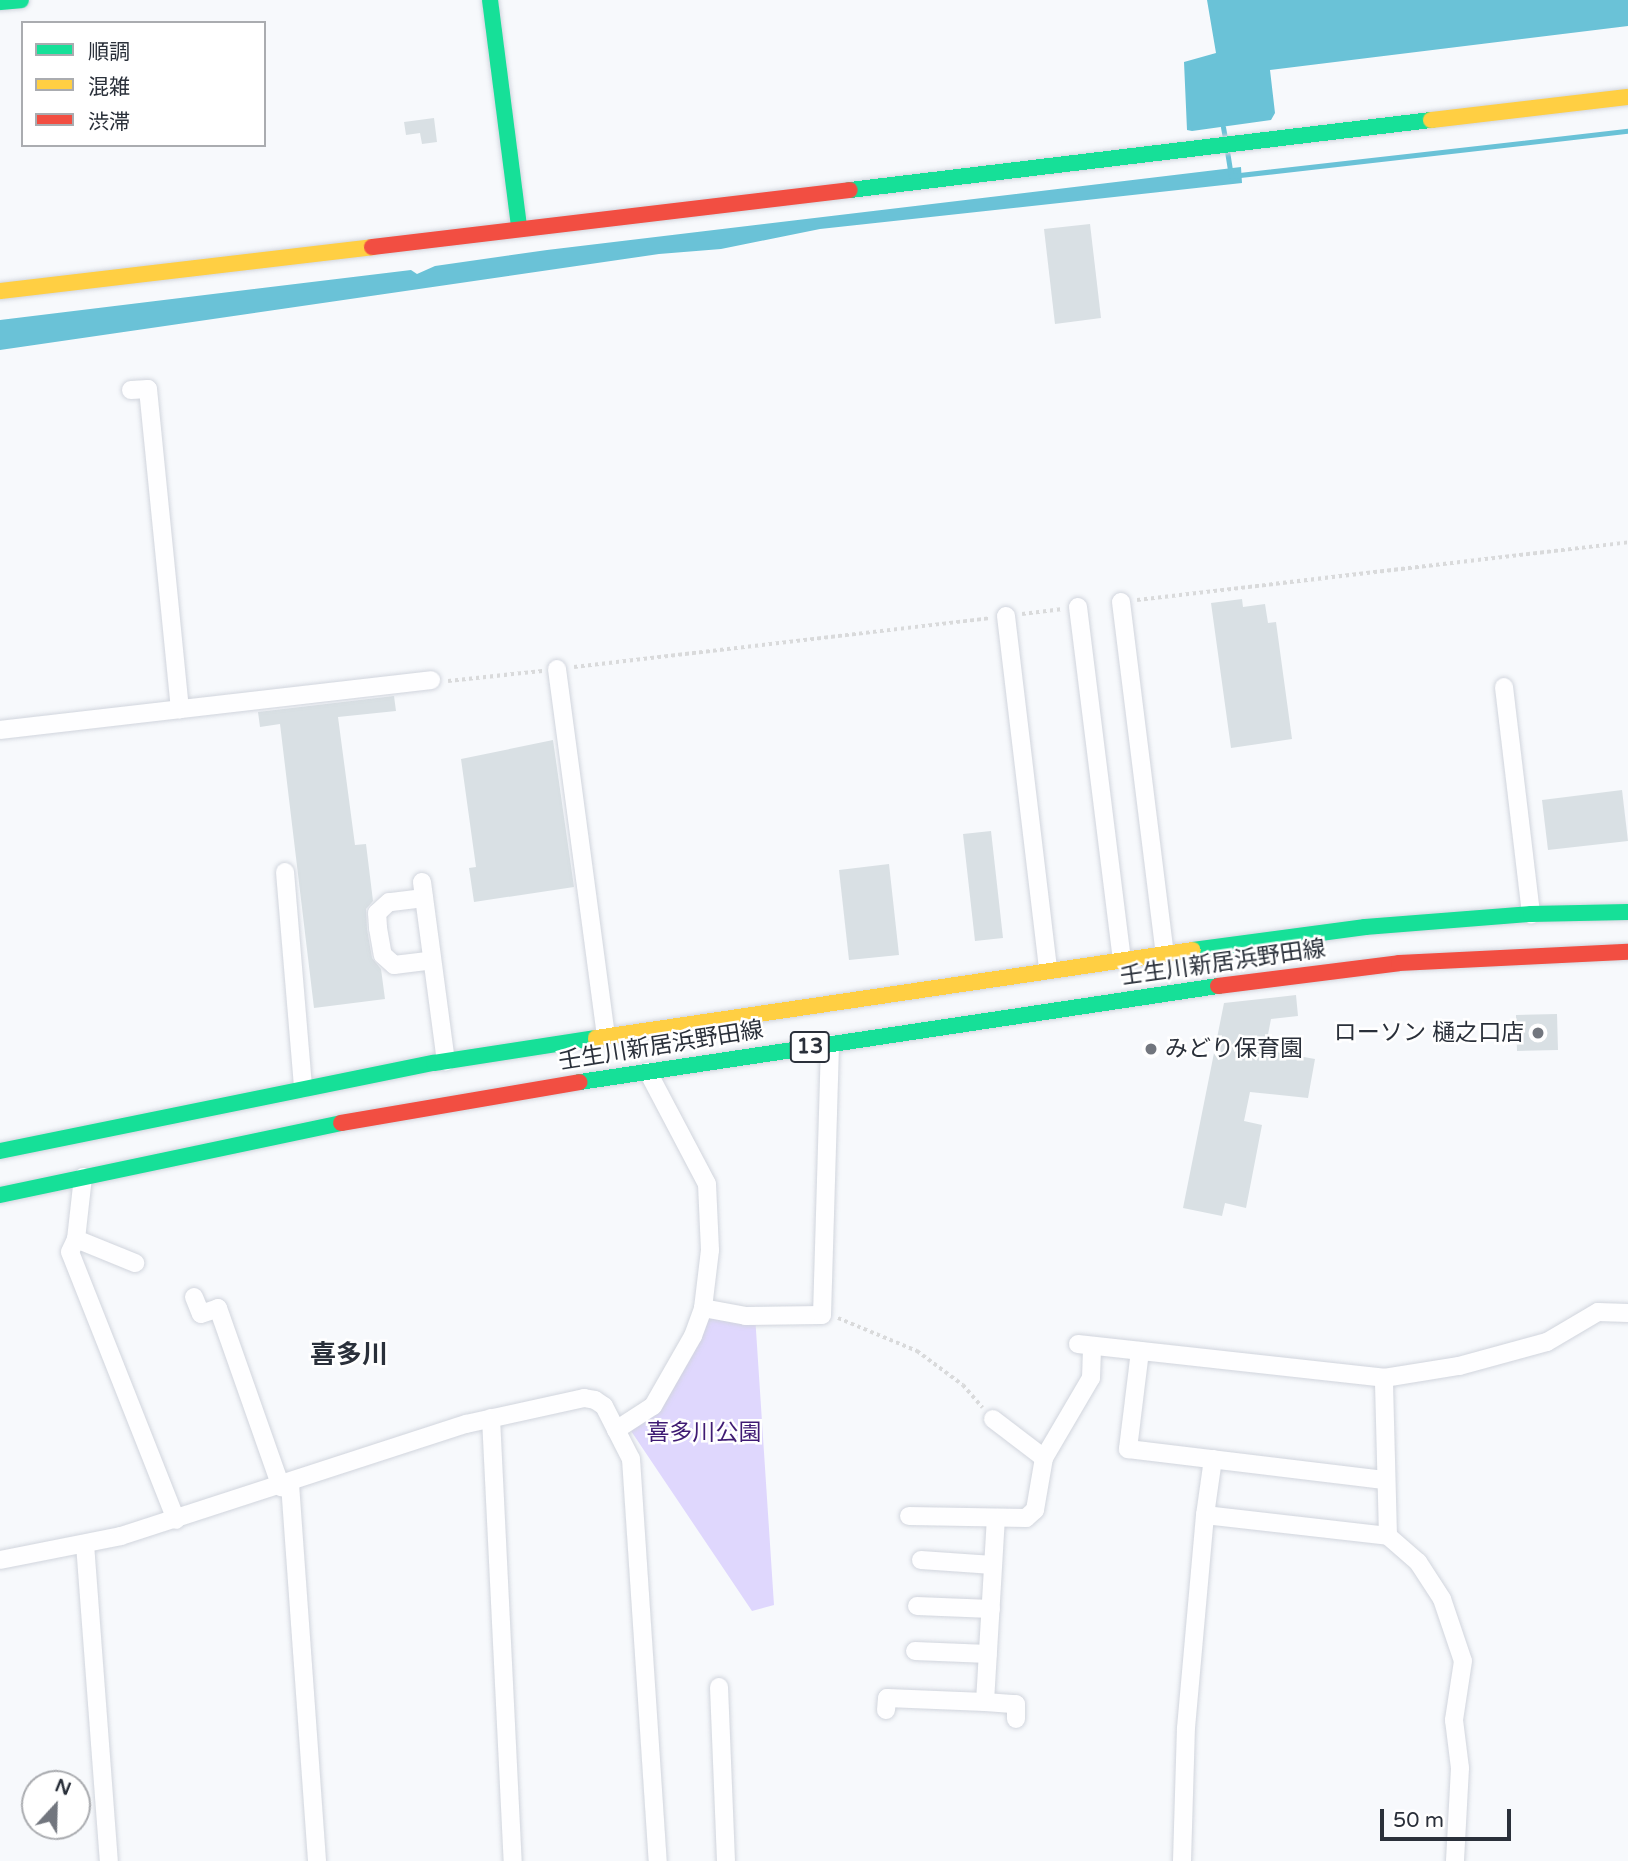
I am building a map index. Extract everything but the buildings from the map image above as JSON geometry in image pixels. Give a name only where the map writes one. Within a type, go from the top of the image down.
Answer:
[{"type":"main road","points":[[0,2],[21,0]]},
{"type":"main road","points":[[490,0],[519,226]]},
{"type":"main road","points":[[0,291],[519,226],[1628,97]]},
{"type":"main road","name":"壬生川新居浜野田線","points":[[0,1151],[446,1061],[1122,960],[1365,927],[1531,914],[1628,912]]},
{"type":"main road","name":"壬生川新居浜野田線","points":[[0,1195],[309,1127],[830,1044],[1399,962],[1628,952]]},
{"type":"street","points":[[131,390],[148,389],[180,709]]},
{"type":"street","points":[[1121,602],[1165,954]]},
{"type":"street","points":[[1077,607],[1122,960]]},
{"type":"street","points":[[1006,616],[1048,971]]},
{"type":"street","points":[[557,669],[606,1037]]},
{"type":"street","points":[[0,730],[431,680]]},
{"type":"street","points":[[1504,687],[1531,914]]},
{"type":"street","points":[[285,872],[303,1088]]},
{"type":"street","points":[[432,960],[394,965],[383,955],[377,913],[389,902],[423,890],[446,1061]]},
{"type":"street","points":[[703,1308],[747,1316],[822,1315],[830,1044]]},
{"type":"street","points":[[616,1430],[653,1406],[703,1308],[711,1226],[707,1184],[648,1072]]},
{"type":"street","points":[[83,1177],[76,1239],[70,1252],[176,1520]]},
{"type":"street","points":[[76,1239],[135,1263]]},
{"type":"street","points":[[194,1297],[201,1314],[218,1308],[285,1486],[317,1861]]},
{"type":"street","points":[[909,1516],[1026,1518],[1035,1510],[1044,1458],[1091,1378],[1085,1345],[1384,1378],[1459,1366],[1547,1342],[1598,1312],[1628,1312]]},
{"type":"street","points":[[1140,1351],[1128,1449],[1387,1480]]},
{"type":"street","points":[[1384,1378],[1388,1536]]},
{"type":"street","points":[[0,1560],[85,1544],[176,1520],[285,1486],[421,1438],[491,1418],[584,1398],[604,1406],[631,1459],[658,1861]]},
{"type":"street","points":[[491,1418],[513,1861]]},
{"type":"street","points":[[993,1419],[1044,1458]]},
{"type":"street","points":[[1182,1861],[1185,1728],[1205,1515],[1213,1459]]},
{"type":"street","points":[[1205,1515],[1388,1536],[1418,1562],[1442,1599],[1463,1661],[1454,1720],[1460,1768],[1455,1861]]},
{"type":"street","points":[[985,1702],[996,1519]]},
{"type":"street","points":[[85,1544],[109,1861]]},
{"type":"street","points":[[921,1560],[993,1565]]},
{"type":"street","points":[[917,1606],[991,1609]]},
{"type":"street","points":[[915,1651],[988,1654]]},
{"type":"street","points":[[719,1687],[726,1861]]},
{"type":"street","points":[[886,1710],[887,1698],[1016,1704],[1016,1719]]},
{"type":"path","points":[[1121,602],[1628,542]]},
{"type":"path","points":[[431,680],[454,682],[1077,607]]},
{"type":"path","points":[[822,1315],[841,1318],[917,1351],[963,1385],[993,1419]]},
{"type":"green space","name":"喜多川公園","points":[[703,1308],[755,1315],[774,1605],[752,1611],[627,1425],[653,1406]]},
{"type":"water","points":[[1207,0],[1628,0],[1628,26],[1270,70],[1275,113],[1271,120],[1192,131],[1187,130],[1184,62],[1216,53]]},
{"type":"water","points":[[1241,167],[1242,183],[820,229],[721,249],[659,254],[0,350],[0,320],[411,270],[417,274],[435,266],[547,250]]},
{"type":"waterway","points":[[1223,127],[1225,138]]},
{"type":"waterway","points":[[1227,151],[1231,176],[1628,131]]},
{"type":"traffic: fast","points":[[0,2],[21,0]]},
{"type":"traffic: fast","points":[[490,0],[519,226]]},
{"type":"traffic: fast","points":[[850,190],[1431,120]]},
{"type":"traffic: fast","points":[[1193,950],[1365,927],[1531,914],[1628,912]]},
{"type":"traffic: fast","points":[[580,1082],[1218,986]]},
{"type":"traffic: fast","points":[[0,1151],[434,1063],[596,1038]]},
{"type":"traffic: fast","points":[[0,1195],[341,1123]]},
{"type":"traffic: slow","points":[[1431,120],[1628,97]]},
{"type":"traffic: slow","points":[[0,291],[372,247]]},
{"type":"traffic: slow","points":[[596,1038],[1193,950]]},
{"type":"traffic: jam","points":[[372,247],[850,190]]},
{"type":"traffic: jam","points":[[1218,986],[1399,963],[1628,952]]},
{"type":"traffic: jam","points":[[341,1123],[580,1082]]},
{"type":"place","name":"ローソン 樋之口店","points":[[1538,1033]]},
{"type":"place","name":"みどり保育園","points":[[1151,1049]]},
{"type":"district","name":"喜多川","points":[[349,1355]]}]
